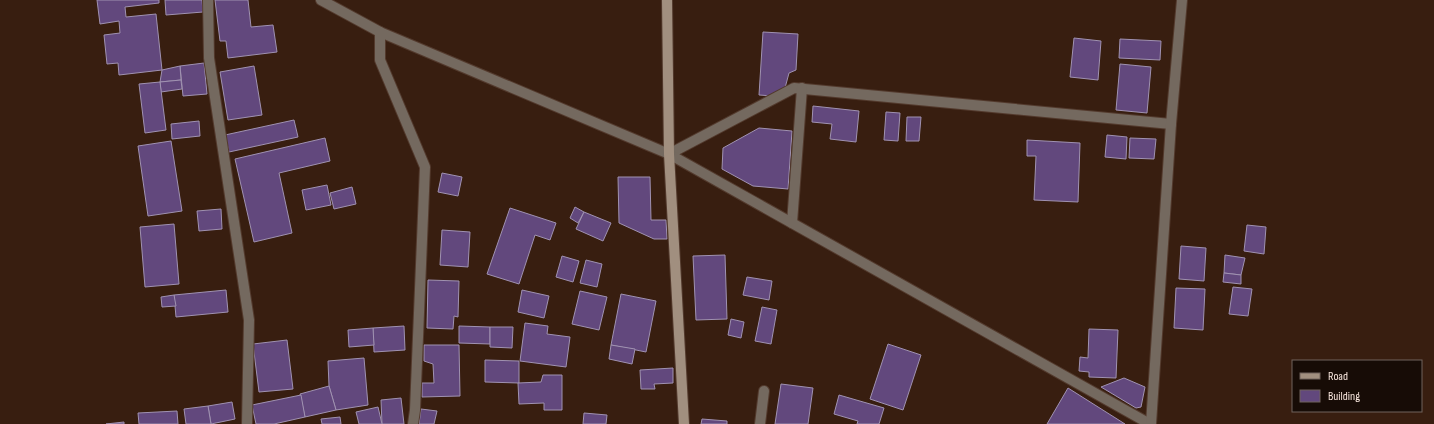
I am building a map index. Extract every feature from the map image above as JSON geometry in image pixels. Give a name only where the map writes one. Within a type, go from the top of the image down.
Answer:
[{"type":"street","points":[[208,0],[210,58],[248,320],[248,424]]},
{"type":"street","points":[[321,0],[380,32],[670,154],[1150,424],[1171,124],[1182,0]]},
{"type":"street","points":[[667,0],[670,154],[684,424]]},
{"type":"street","points":[[380,32],[380,60],[425,167],[415,410],[413,424]]},
{"type":"street","points":[[670,154],[794,88],[1171,124]]},
{"type":"street","points":[[792,223],[802,88]]},
{"type":"street","points":[[760,424],[764,391]]},
{"type":"building","points":[[97,0],[159,0],[159,3],[125,7],[126,17],[156,14],[162,70],[119,75],[118,63],[107,64],[104,35],[120,33],[119,21],[100,24]]},
{"type":"building","points":[[165,0],[202,0],[203,12],[166,15]]},
{"type":"building","points":[[215,0],[248,0],[251,27],[273,25],[277,52],[228,58],[226,41],[220,41]]},
{"type":"building","points":[[763,32],[798,34],[796,70],[789,73],[785,88],[773,96],[759,95]]},
{"type":"building","points":[[1074,38],[1101,41],[1098,80],[1070,77]]},
{"type":"building","points":[[1120,39],[1161,41],[1160,60],[1119,58]]},
{"type":"building","points":[[204,63],[207,94],[183,96],[180,66]]},
{"type":"building","points":[[1120,64],[1151,67],[1147,113],[1116,110]]},
{"type":"building","points":[[180,66],[181,80],[160,82],[162,70]]},
{"type":"building","points":[[254,66],[262,115],[228,120],[220,72]]},
{"type":"building","points":[[181,80],[182,89],[161,92],[160,82]]},
{"type":"building","points":[[160,82],[166,130],[145,133],[139,84]]},
{"type":"building","points":[[813,106],[859,111],[856,142],[830,139],[832,124],[812,122]]},
{"type":"building","points":[[886,112],[900,113],[898,141],[884,140]]},
{"type":"building","points":[[907,117],[921,117],[919,141],[906,141]]},
{"type":"building","points":[[294,120],[298,137],[229,152],[225,135]]},
{"type":"building","points":[[199,121],[200,136],[172,139],[171,124]]},
{"type":"building","points":[[759,128],[792,131],[788,189],[753,186],[722,169],[723,148]]},
{"type":"building","points":[[1107,135],[1127,137],[1126,159],[1105,157]]},
{"type":"building","points":[[325,138],[330,161],[279,173],[292,233],[254,242],[235,159]]},
{"type":"building","points":[[1130,138],[1156,139],[1154,159],[1129,158]]},
{"type":"building","points":[[1027,140],[1080,143],[1078,202],[1034,200],[1036,156],[1027,156]]},
{"type":"building","points":[[171,141],[182,211],[148,216],[138,146]]},
{"type":"building","points":[[442,173],[462,177],[458,196],[438,192]]},
{"type":"building","points":[[618,177],[650,177],[651,220],[666,220],[667,239],[654,239],[619,223]]},
{"type":"building","points":[[327,185],[331,205],[306,210],[302,190]]},
{"type":"building","points":[[352,187],[356,204],[334,209],[330,193]]},
{"type":"building","points":[[575,207],[584,212],[578,223],[570,218]]},
{"type":"building","points":[[510,208],[556,223],[550,240],[535,235],[519,284],[487,274]]},
{"type":"building","points":[[221,209],[222,229],[199,231],[197,211]]},
{"type":"building","points":[[584,212],[611,223],[603,241],[576,229]]},
{"type":"building","points":[[174,224],[179,284],[145,287],[140,227]]},
{"type":"building","points":[[1247,225],[1266,227],[1264,254],[1244,251]]},
{"type":"building","points":[[442,230],[470,232],[468,267],[440,265]]},
{"type":"building","points":[[1181,246],[1206,248],[1204,281],[1179,279]]},
{"type":"building","points":[[725,255],[727,319],[696,320],[693,256]]},
{"type":"building","points":[[1225,255],[1245,258],[1241,275],[1224,273]]},
{"type":"building","points":[[562,256],[579,261],[573,282],[556,277]]},
{"type":"building","points":[[586,260],[602,264],[597,287],[580,283]]},
{"type":"building","points":[[1224,273],[1241,275],[1241,284],[1223,282]]},
{"type":"building","points":[[747,277],[772,281],[769,300],[743,295]]},
{"type":"building","points":[[428,280],[459,281],[458,317],[454,316],[453,329],[427,328]]},
{"type":"building","points":[[1233,287],[1252,289],[1248,316],[1229,314]]},
{"type":"building","points":[[1176,288],[1205,289],[1203,330],[1174,328]]},
{"type":"building","points":[[226,290],[228,312],[176,317],[174,295]]},
{"type":"building","points":[[522,290],[549,296],[544,318],[518,312]]},
{"type":"building","points":[[580,291],[607,297],[599,330],[572,324]]},
{"type":"building","points":[[621,294],[656,301],[646,352],[611,345]]},
{"type":"building","points":[[174,295],[176,306],[162,307],[161,297]]},
{"type":"building","points":[[762,307],[777,310],[771,344],[755,341]]},
{"type":"building","points":[[731,319],[744,322],[741,338],[728,335]]},
{"type":"building","points":[[525,323],[548,326],[547,334],[570,337],[566,367],[520,361]]},
{"type":"building","points":[[404,326],[405,350],[374,352],[373,328]]},
{"type":"building","points":[[459,326],[490,327],[490,344],[459,343]]},
{"type":"building","points":[[490,327],[513,327],[512,348],[490,347]]},
{"type":"building","points":[[373,328],[374,345],[349,347],[348,330]]},
{"type":"building","points":[[1089,329],[1118,330],[1116,378],[1089,377],[1089,372],[1079,371],[1080,357],[1088,358]]},
{"type":"building","points":[[287,340],[293,389],[259,392],[253,344]]},
{"type":"building","points":[[888,344],[921,355],[903,410],[870,399]]},
{"type":"building","points":[[424,345],[459,345],[460,396],[422,397],[422,383],[434,383],[433,364],[424,361]]},
{"type":"building","points":[[611,345],[635,349],[632,364],[609,359]]},
{"type":"building","points":[[364,358],[368,405],[336,410],[329,386],[328,361]]},
{"type":"building","points":[[485,360],[519,361],[519,383],[485,382]]},
{"type":"building","points":[[673,368],[673,383],[654,384],[655,389],[641,389],[640,370]]},
{"type":"building","points":[[543,375],[562,375],[562,410],[544,410],[544,403],[519,404],[518,383],[541,382]]},
{"type":"building","points":[[1124,378],[1145,387],[1141,407],[1136,408],[1101,387]]},
{"type":"building","points":[[781,384],[813,388],[808,424],[775,424]]},
{"type":"building","points":[[329,386],[336,410],[305,417],[300,394]]},
{"type":"building","points":[[1068,388],[1125,424],[1047,424]]},
{"type":"building","points":[[301,395],[305,417],[274,424],[256,424],[252,405]]},
{"type":"building","points":[[839,395],[884,408],[879,424],[857,424],[858,421],[834,414]]},
{"type":"building","points":[[401,398],[404,424],[382,424],[381,400]]},
{"type":"building","points":[[232,402],[235,419],[211,424],[208,406]]},
{"type":"building","points":[[208,406],[211,424],[186,424],[184,409]]},
{"type":"building","points":[[378,407],[382,424],[359,424],[356,412]]},
{"type":"building","points":[[421,409],[437,411],[434,424],[419,424]]},
{"type":"building","points":[[177,411],[178,424],[139,424],[138,413]]},
{"type":"building","points":[[584,413],[607,415],[606,424],[583,424]]},
{"type":"building","points":[[340,417],[341,424],[322,424],[321,419]]},
{"type":"building","points":[[702,419],[727,421],[727,424],[701,424]]},
{"type":"building","points":[[124,422],[124,424],[106,424]]}]
